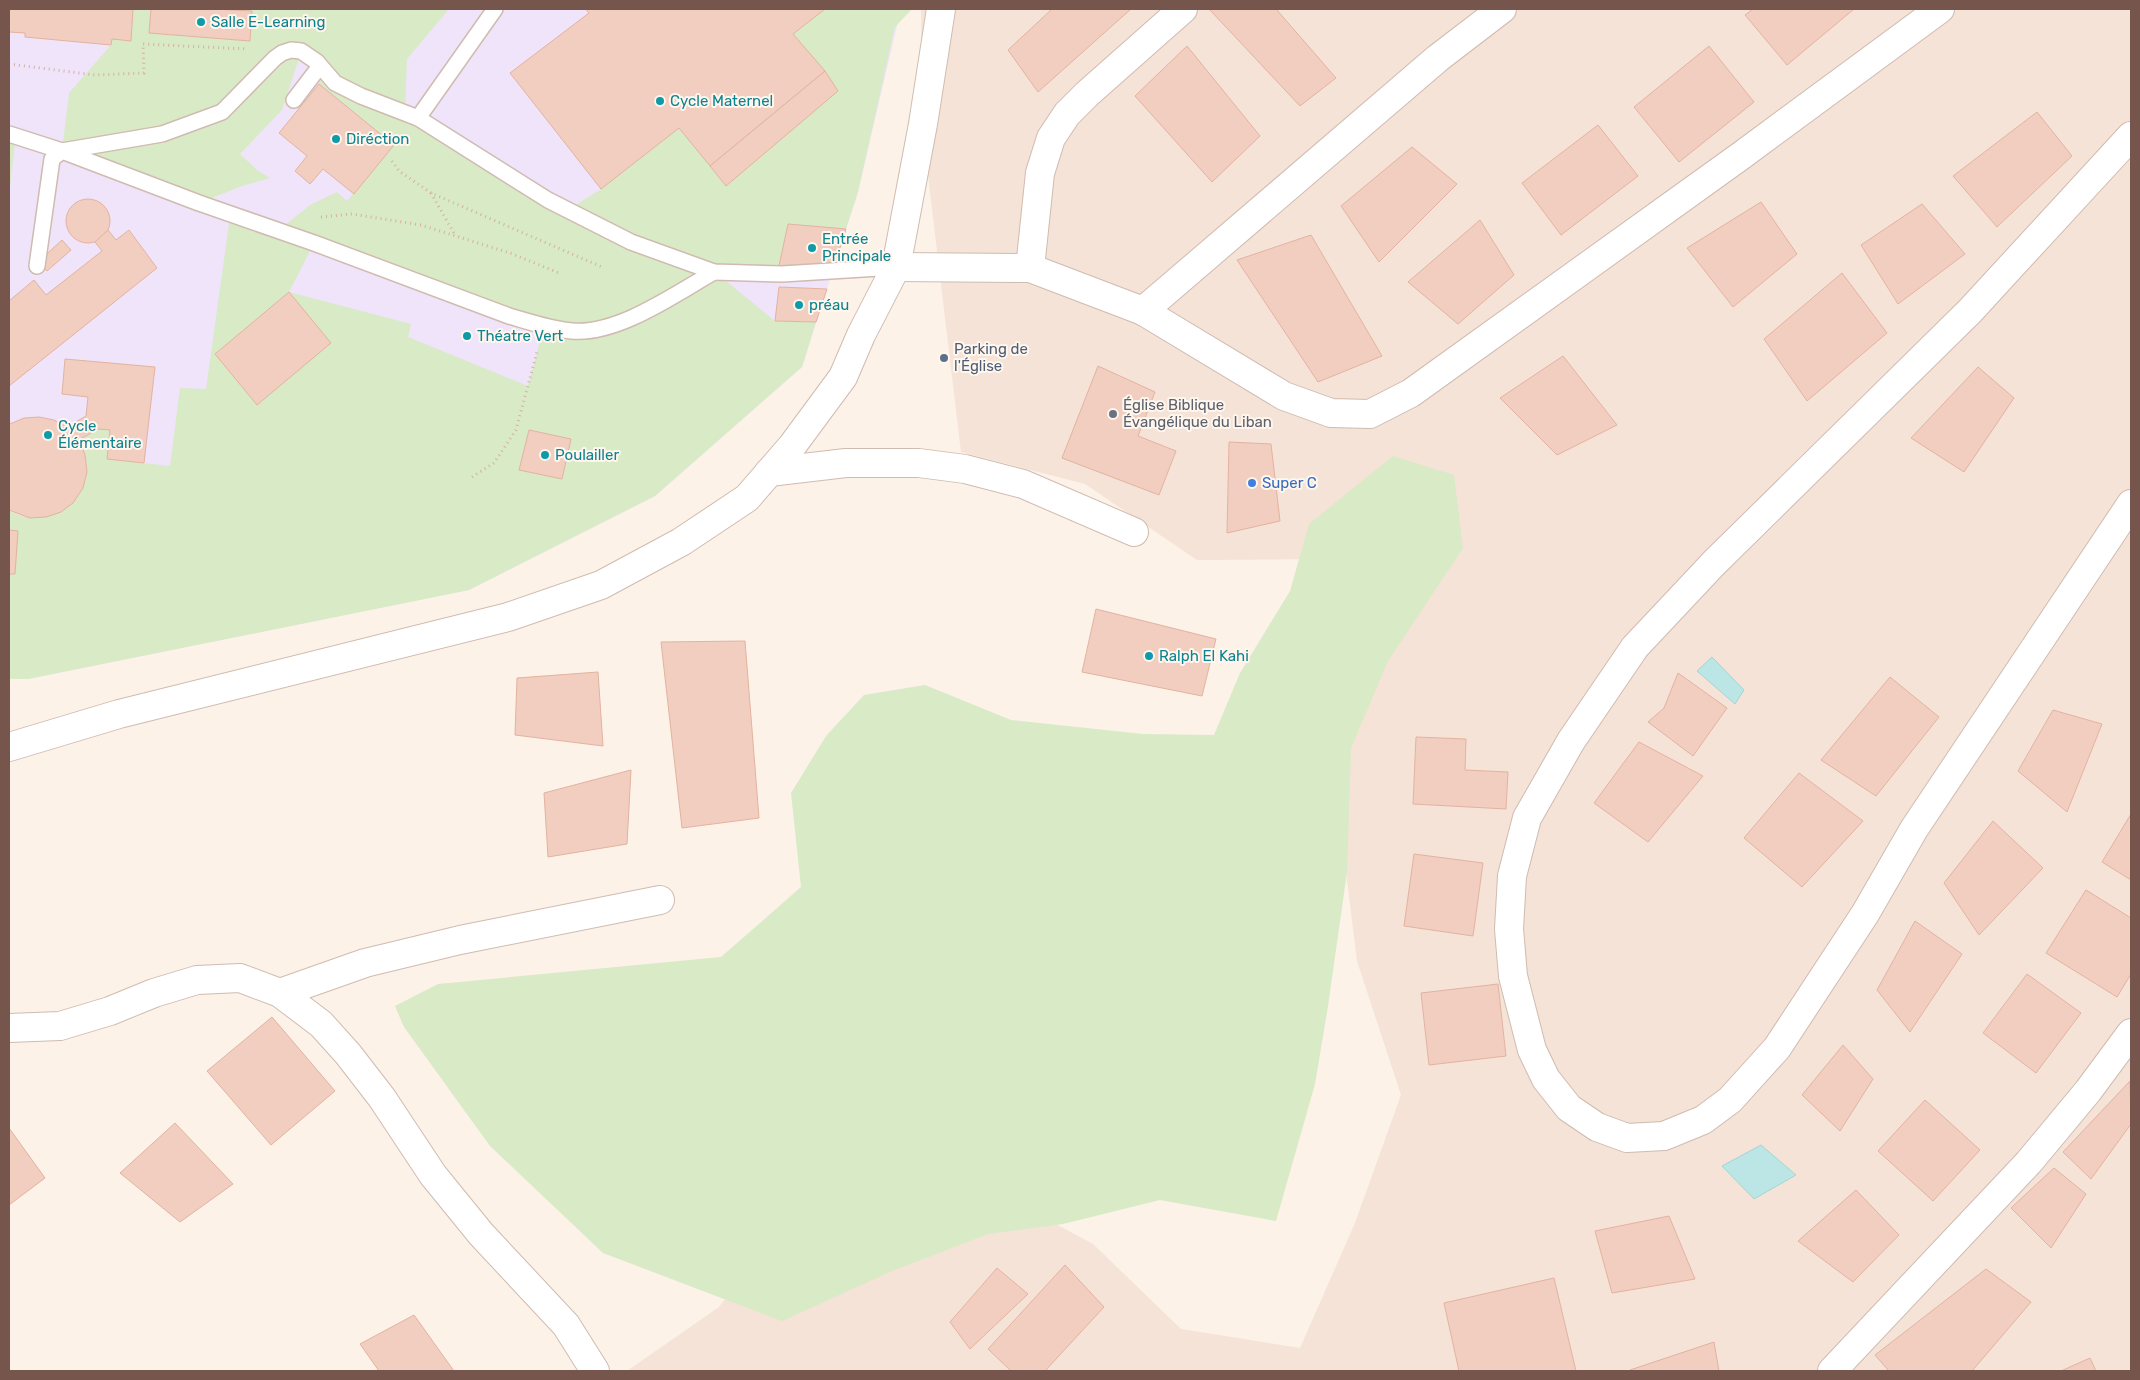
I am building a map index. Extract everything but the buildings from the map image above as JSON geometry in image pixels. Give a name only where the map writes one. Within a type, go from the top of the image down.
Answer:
[{"type":"street","points":[[9,747],[119,714],[508,617],[601,585],[681,542],[747,498],[792,446],[843,377],[861,335],[896,266],[924,124],[941,9]]},
{"type":"street","points":[[1030,268],[1040,172],[1052,138],[1067,114],[1087,94],[1183,9]]},
{"type":"street","points":[[1143,311],[1438,58],[1502,9]]},
{"type":"street","points":[[896,266],[1030,268],[1143,311],[1284,396],[1331,412],[1370,414],[1411,393],[1742,156],[1940,9]]},
{"type":"street","points":[[2131,136],[1970,311],[1714,563],[1635,647],[1566,750],[1527,818],[1512,876],[1509,929],[1513,976],[1532,1050],[1546,1079],[1569,1108],[1597,1127],[1627,1138],[1664,1136],[1703,1120],[1730,1100],[1777,1048],[1865,914],[1914,830],[1994,708],[2051,627],[2131,504]]},
{"type":"street","points":[[769,472],[846,463],[919,463],[965,469],[1023,484],[1134,532]]},
{"type":"street","points":[[280,993],[384,959],[460,940],[660,900]]},
{"type":"street","points":[[9,1028],[60,1026],[197,980],[240,978],[280,993],[321,1024],[348,1054],[382,1098],[433,1175],[481,1234],[566,1326],[595,1371]]},
{"type":"street","points":[[1832,1371],[2029,1162],[2088,1091],[2131,1033]]},
{"type":"lane","points":[[418,118],[494,9]]},
{"type":"lane","points":[[37,266],[52,159],[62,151],[162,134],[222,112],[282,53],[292,50],[301,51],[310,56],[335,82],[348,90],[418,118],[548,200],[631,242],[714,272],[782,274],[896,266]]},
{"type":"lane","points":[[294,100],[320,66]]},
{"type":"lane","points":[[9,134],[62,151],[199,204],[291,235],[544,327],[573,331],[604,329],[629,319],[714,272]]},
{"type":"path","points":[[9,64],[95,75],[144,73],[143,44],[247,49]]},
{"type":"path","points":[[392,161],[399,171],[430,193],[602,267]]},
{"type":"path","points":[[430,193],[456,236]]},
{"type":"path","points":[[291,235],[316,218],[352,214],[421,225],[510,253],[560,273]]},
{"type":"path","points":[[472,477],[494,464],[516,430],[544,327]]},
{"type":"shaded area","points":[[9,9],[901,9],[858,192],[802,367],[655,496],[469,590],[28,679],[9,679]]},
{"type":"shaded area","points":[[921,9],[2131,9],[2131,1371],[627,1371],[719,1307],[799,1205],[981,1184],[1093,1244],[1181,1329],[1300,1348],[1355,1223],[1401,1095],[1357,961],[1342,839],[1328,559],[1197,560],[1085,484],[961,452],[922,125]]},
{"type":"green space","points":[[133,9],[449,9],[407,59],[405,113],[568,210],[601,189],[679,128],[726,185],[825,71],[793,34],[825,9],[912,9],[895,27],[858,192],[846,229],[788,224],[782,274],[715,272],[775,321],[816,322],[802,367],[655,496],[469,590],[28,679],[9,679],[9,574],[15,574],[18,531],[9,530],[9,510],[21,516],[33,518],[46,517],[57,513],[77,498],[87,474],[84,452],[79,440],[98,429],[110,430],[107,459],[170,466],[180,388],[206,389],[230,217],[279,230],[310,205],[337,192],[347,201],[394,145],[319,84],[325,72],[301,52],[282,110],[240,154],[257,170],[270,178],[242,186],[199,203],[62,151],[69,93],[111,45],[112,39],[131,40]],"holes":[[[314,243],[544,327],[528,386],[408,337],[411,324],[289,292]]]},
{"type":"green space","points":[[9,143],[15,144],[10,186],[9,186]]},
{"type":"green space","points":[[1393,456],[1454,475],[1463,548],[1388,661],[1351,748],[1347,872],[1328,1006],[1315,1084],[1276,1221],[1160,1200],[1063,1224],[988,1234],[892,1271],[782,1321],[603,1253],[490,1146],[404,1027],[395,1006],[438,984],[721,957],[801,887],[791,793],[826,736],[864,695],[925,685],[1011,720],[1143,734],[1214,735],[1240,673],[1290,591],[1309,524]]},
{"type":"water","points":[[1712,657],[1744,690],[1735,704],[1697,671]]},
{"type":"water","points":[[1761,1145],[1796,1175],[1754,1199],[1722,1166]]},
{"type":"place","name":"Salle E-Learning","points":[[201,22]]},
{"type":"place","name":"Cycle Maternel","points":[[660,101]]},
{"type":"place","name":"Diréction","points":[[336,139]]},
{"type":"place","name":"Entrée Principale","points":[[812,248]]},
{"type":"place","name":"préau","points":[[799,305]]},
{"type":"place","name":"Théatre Vert","points":[[467,336]]},
{"type":"place","name":"Parking de l'Église","points":[[944,358]]},
{"type":"place","name":"Église Biblique Évangélique du Liban","points":[[1113,414]]},
{"type":"place","name":"Cycle Élémentaire","points":[[48,435]]},
{"type":"place","name":"Poulailler","points":[[545,455]]},
{"type":"place","name":"Super C","points":[[1252,483]]},
{"type":"place","name":"Ralph El Kahi","points":[[1149,656]]}]
